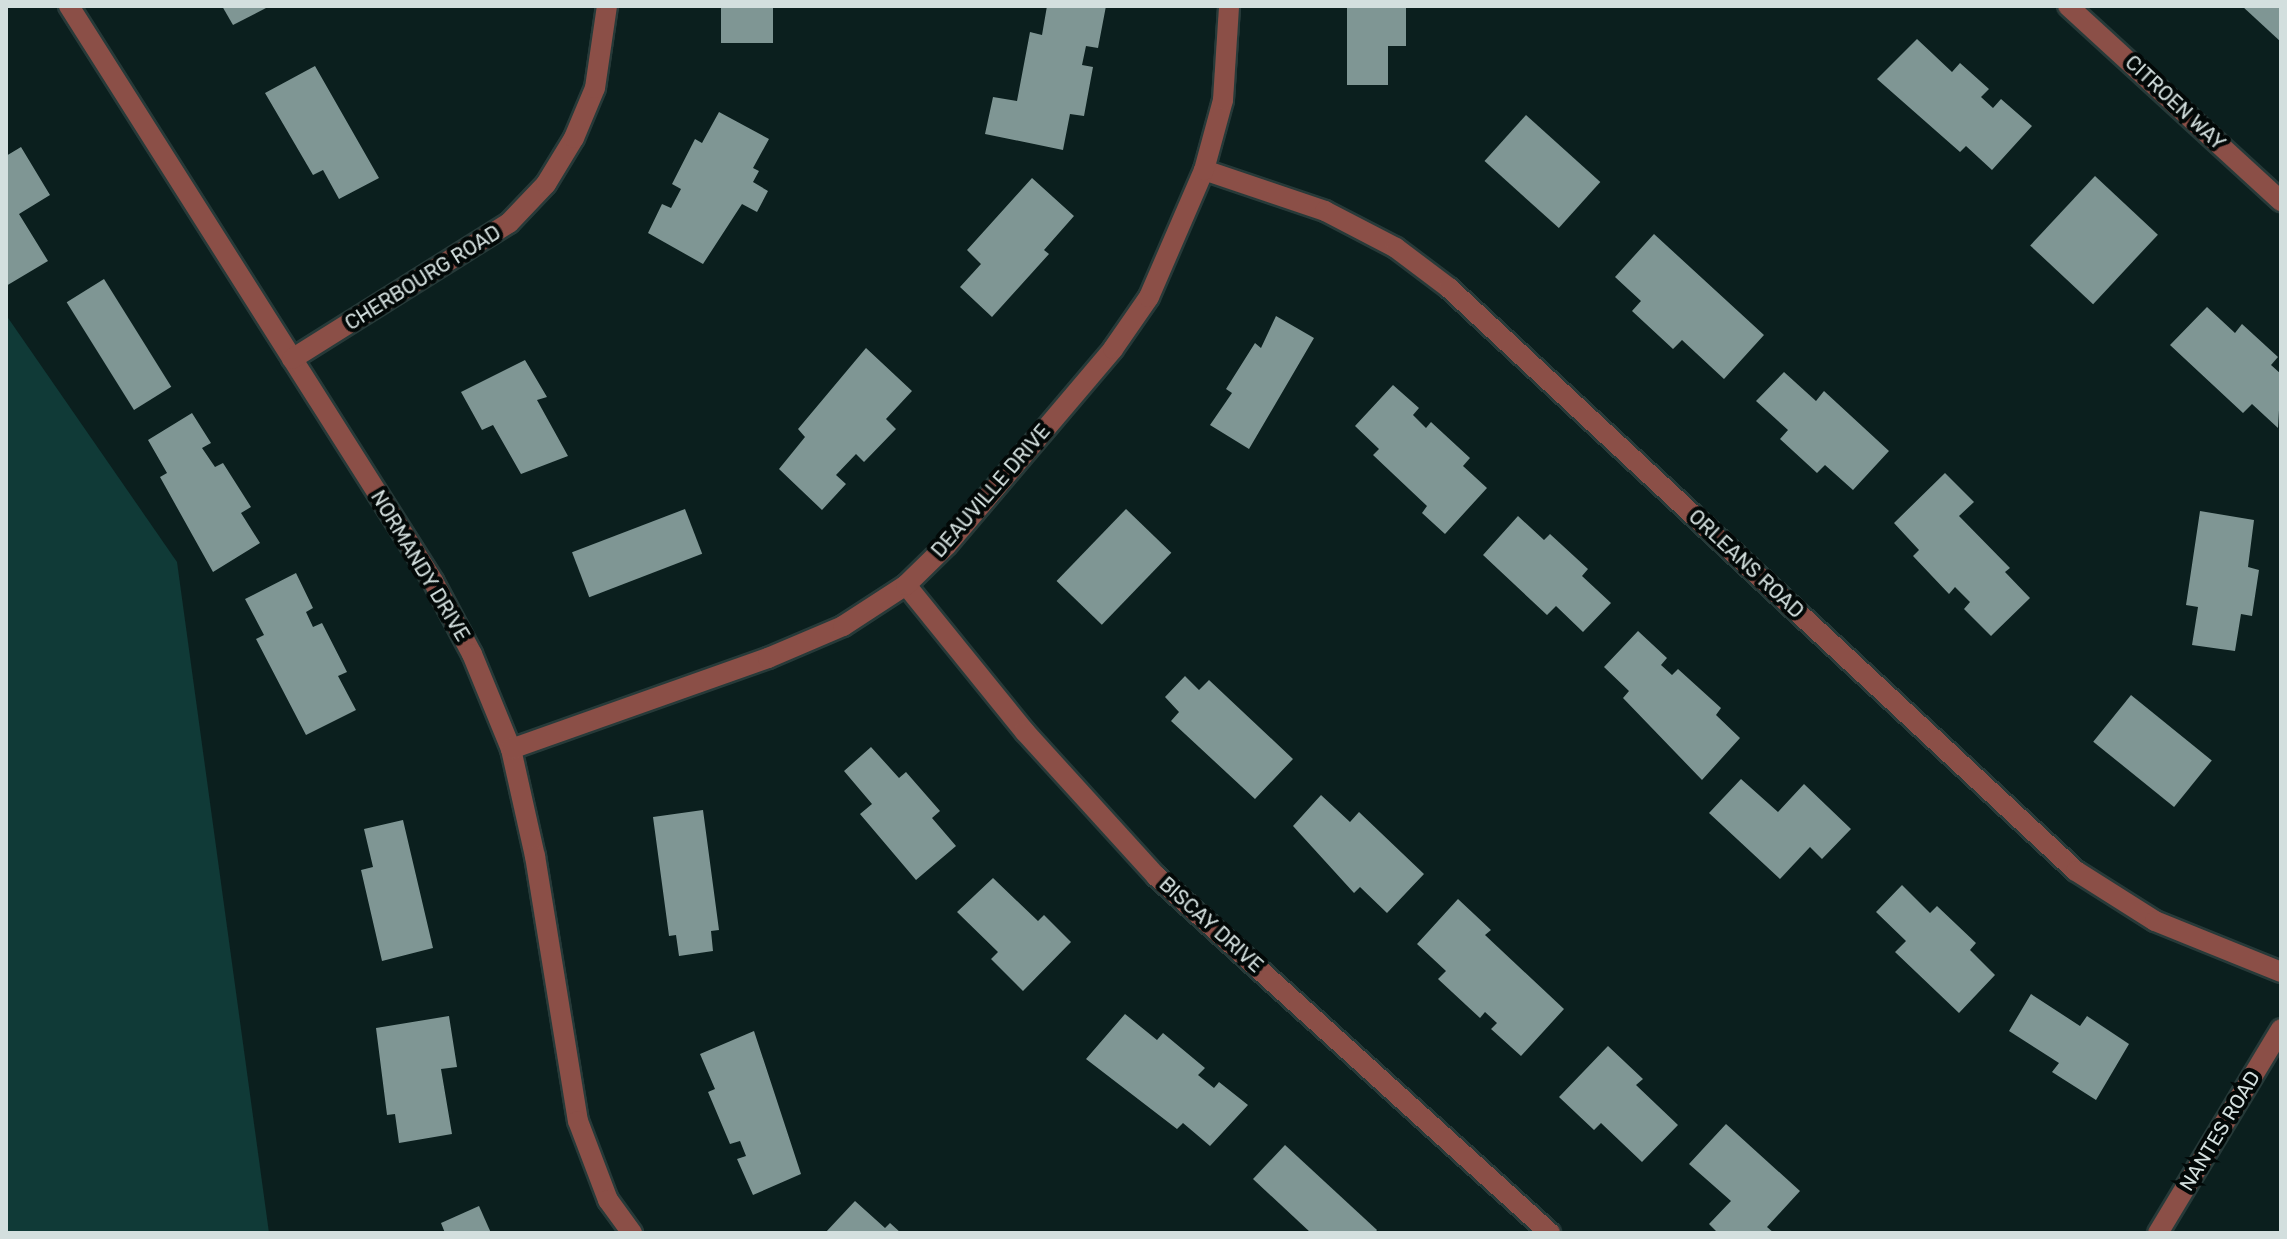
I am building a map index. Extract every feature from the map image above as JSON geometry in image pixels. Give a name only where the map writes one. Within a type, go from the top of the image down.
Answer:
[{"type":"street","name":"NORMANDY DRIVE","points":[[69,6],[433,581],[472,654],[511,749],[550,925],[578,1121],[608,1200],[632,1233]]},
{"type":"street","name":"CHERBOURG ROAD","points":[[292,359],[509,223],[546,184],[574,138],[595,88],[607,6]]},
{"type":"street","name":"DEAUVILLE DRIVE","points":[[511,749],[768,658],[843,626],[906,585],[947,545],[1113,349],[1149,297],[1204,170],[1223,100],[1229,6]]},
{"type":"street","name":"CITROEN WAY","points":[[2068,6],[2281,201]]},
{"type":"street","name":"ORLEANS ROAD","points":[[1204,170],[1325,211],[1407,256],[1449,288],[2076,871],[2155,921],[2281,972]]},
{"type":"street","name":"BISCAY DRIVE","points":[[906,585],[1025,732],[1156,876],[1550,1233]]},
{"type":"street","name":"NANTES ROAD","points":[[2158,1233],[2281,1029]]},
{"type":"shaded area","points":[[6,315],[177,562],[269,1233],[6,1233]]},
{"type":"building","points":[[222,6],[264,6],[266,8],[233,25]]},
{"type":"building","points":[[721,6],[773,6],[773,43],[721,43]]},
{"type":"building","points":[[1047,6],[1106,6],[1098,48],[1086,46],[1082,65],[1093,67],[1084,116],[1070,114],[1063,150],[985,134],[993,97],[1017,101],[1030,32],[1042,35]]},
{"type":"building","points":[[1347,6],[1406,6],[1406,46],[1388,46],[1388,85],[1347,85]]},
{"type":"building","points":[[2242,6],[2281,6],[2281,42]]},
{"type":"building","points":[[1917,39],[1952,72],[1960,63],[1989,89],[1981,97],[1993,108],[2001,99],[2032,126],[1992,170],[1966,146],[1960,152],[1877,79]]},
{"type":"building","points":[[315,66],[379,178],[339,199],[323,170],[313,175],[265,93]]},
{"type":"building","points":[[719,112],[769,139],[753,168],[759,171],[753,182],[768,191],[757,212],[742,204],[703,264],[648,233],[662,204],[671,208],[681,189],[672,184],[695,139],[702,143]]},
{"type":"building","points":[[1526,115],[1600,182],[1559,228],[1485,161]]},
{"type":"building","points":[[21,147],[50,195],[19,214],[48,261],[6,286],[6,156]]},
{"type":"building","points":[[2095,176],[2158,235],[2093,304],[2030,245]]},
{"type":"building","points":[[1032,178],[1074,216],[1044,250],[1049,254],[992,317],[960,287],[981,264],[967,250]]},
{"type":"building","points":[[1654,234],[1764,335],[1724,379],[1682,340],[1673,349],[1632,311],[1641,301],[1615,277]]},
{"type":"building","points":[[104,279],[171,387],[134,410],[67,302]]},
{"type":"building","points":[[2207,307],[2235,333],[2242,324],[2278,357],[2271,365],[2281,374],[2278,428],[2252,404],[2243,413],[2170,345]]},
{"type":"building","points":[[1276,316],[1314,338],[1249,449],[1210,425],[1232,393],[1226,389],[1255,343],[1261,348]]},
{"type":"building","points":[[866,348],[912,391],[886,419],[896,429],[864,462],[856,454],[836,475],[846,484],[822,510],[779,469],[805,437],[798,429]]},
{"type":"building","points":[[525,360],[547,397],[537,400],[568,456],[521,474],[493,425],[482,430],[461,392]]},
{"type":"building","points":[[1784,372],[1816,401],[1824,391],[1889,451],[1853,490],[1825,465],[1817,473],[1780,439],[1788,430],[1756,401]]},
{"type":"building","points":[[1393,385],[1419,408],[1413,415],[1426,428],[1431,422],[1470,458],[1463,466],[1487,488],[1445,534],[1422,513],[1427,506],[1373,455],[1379,449],[1355,426]]},
{"type":"building","points":[[192,413],[211,443],[202,448],[215,467],[223,463],[251,507],[241,513],[260,543],[213,572],[160,477],[167,473],[148,440]]},
{"type":"building","points":[[1945,473],[1974,502],[1959,516],[2010,568],[2005,572],[2030,598],[1991,636],[1964,609],[1970,602],[1955,587],[1949,594],[1913,556],[1919,550],[1894,523]]},
{"type":"building","points":[[685,509],[702,554],[589,597],[572,552]]},
{"type":"building","points":[[1126,509],[1171,553],[1102,625],[1057,581]]},
{"type":"building","points":[[2200,511],[2254,520],[2248,567],[2259,570],[2252,616],[2241,614],[2235,651],[2192,645],[2198,607],[2186,605]]},
{"type":"building","points":[[1518,516],[1544,540],[1550,534],[1588,569],[1582,576],[1611,603],[1583,632],[1556,606],[1547,615],[1483,555]]},
{"type":"building","points":[[296,573],[313,608],[306,612],[313,627],[322,623],[347,672],[338,676],[356,710],[306,735],[256,639],[264,635],[245,599]]},
{"type":"building","points":[[1638,631],[1667,658],[1661,665],[1672,675],[1678,669],[1721,708],[1716,715],[1740,738],[1702,780],[1623,698],[1629,691],[1604,667]]},
{"type":"building","points":[[1185,676],[1199,690],[1209,680],[1293,759],[1255,799],[1171,721],[1179,712],[1165,697]]},
{"type":"building","points":[[2131,695],[2212,760],[2174,807],[2093,742]]},
{"type":"building","points":[[871,747],[899,778],[906,772],[940,811],[932,818],[956,846],[916,880],[860,814],[872,804],[844,771]]},
{"type":"building","points":[[1741,779],[1778,812],[1804,784],[1851,829],[1822,859],[1810,847],[1780,879],[1709,813]]},
{"type":"building","points":[[1321,795],[1350,822],[1359,812],[1424,874],[1387,913],[1360,887],[1354,893],[1293,826]]},
{"type":"building","points":[[703,810],[719,930],[711,931],[713,951],[679,956],[676,935],[669,936],[653,817]]},
{"type":"building","points":[[403,820],[433,948],[382,961],[361,870],[373,867],[364,829]]},
{"type":"building","points":[[993,878],[1038,921],[1044,915],[1071,942],[1023,991],[991,959],[998,952],[957,912]]},
{"type":"building","points":[[1902,885],[1930,913],[1937,906],[1976,943],[1970,950],[1995,975],[1959,1013],[1895,952],[1906,941],[1876,912]]},
{"type":"building","points":[[1458,899],[1491,930],[1485,935],[1564,1009],[1521,1056],[1491,1029],[1497,1023],[1485,1012],[1480,1018],[1438,979],[1446,971],[1417,944]]},
{"type":"building","points":[[2031,994],[2080,1026],[2087,1016],[2129,1044],[2096,1100],[2052,1072],[2059,1063],[2009,1031]]},
{"type":"building","points":[[1125,1014],[1157,1040],[1163,1033],[1205,1068],[1198,1075],[1214,1088],[1219,1082],[1248,1105],[1210,1146],[1183,1123],[1177,1129],[1086,1059]]},
{"type":"building","points":[[449,1016],[457,1067],[441,1069],[452,1134],[399,1143],[395,1114],[387,1115],[376,1028]]},
{"type":"building","points":[[754,1031],[801,1174],[753,1195],[737,1159],[746,1156],[740,1141],[730,1144],[708,1092],[715,1089],[700,1054]]},
{"type":"building","points":[[1608,1046],[1643,1079],[1636,1085],[1678,1125],[1642,1162],[1601,1123],[1594,1130],[1559,1097]]},
{"type":"building","points":[[1726,1124],[1800,1191],[1767,1227],[1774,1233],[1718,1233],[1709,1224],[1731,1201],[1689,1164]]},
{"type":"building","points":[[1285,1145],[1377,1230],[1375,1233],[1311,1233],[1253,1179]]},
{"type":"building","points":[[855,1201],[885,1228],[890,1223],[901,1233],[825,1233]]},
{"type":"building","points":[[479,1206],[491,1233],[445,1233],[441,1223]]}]
